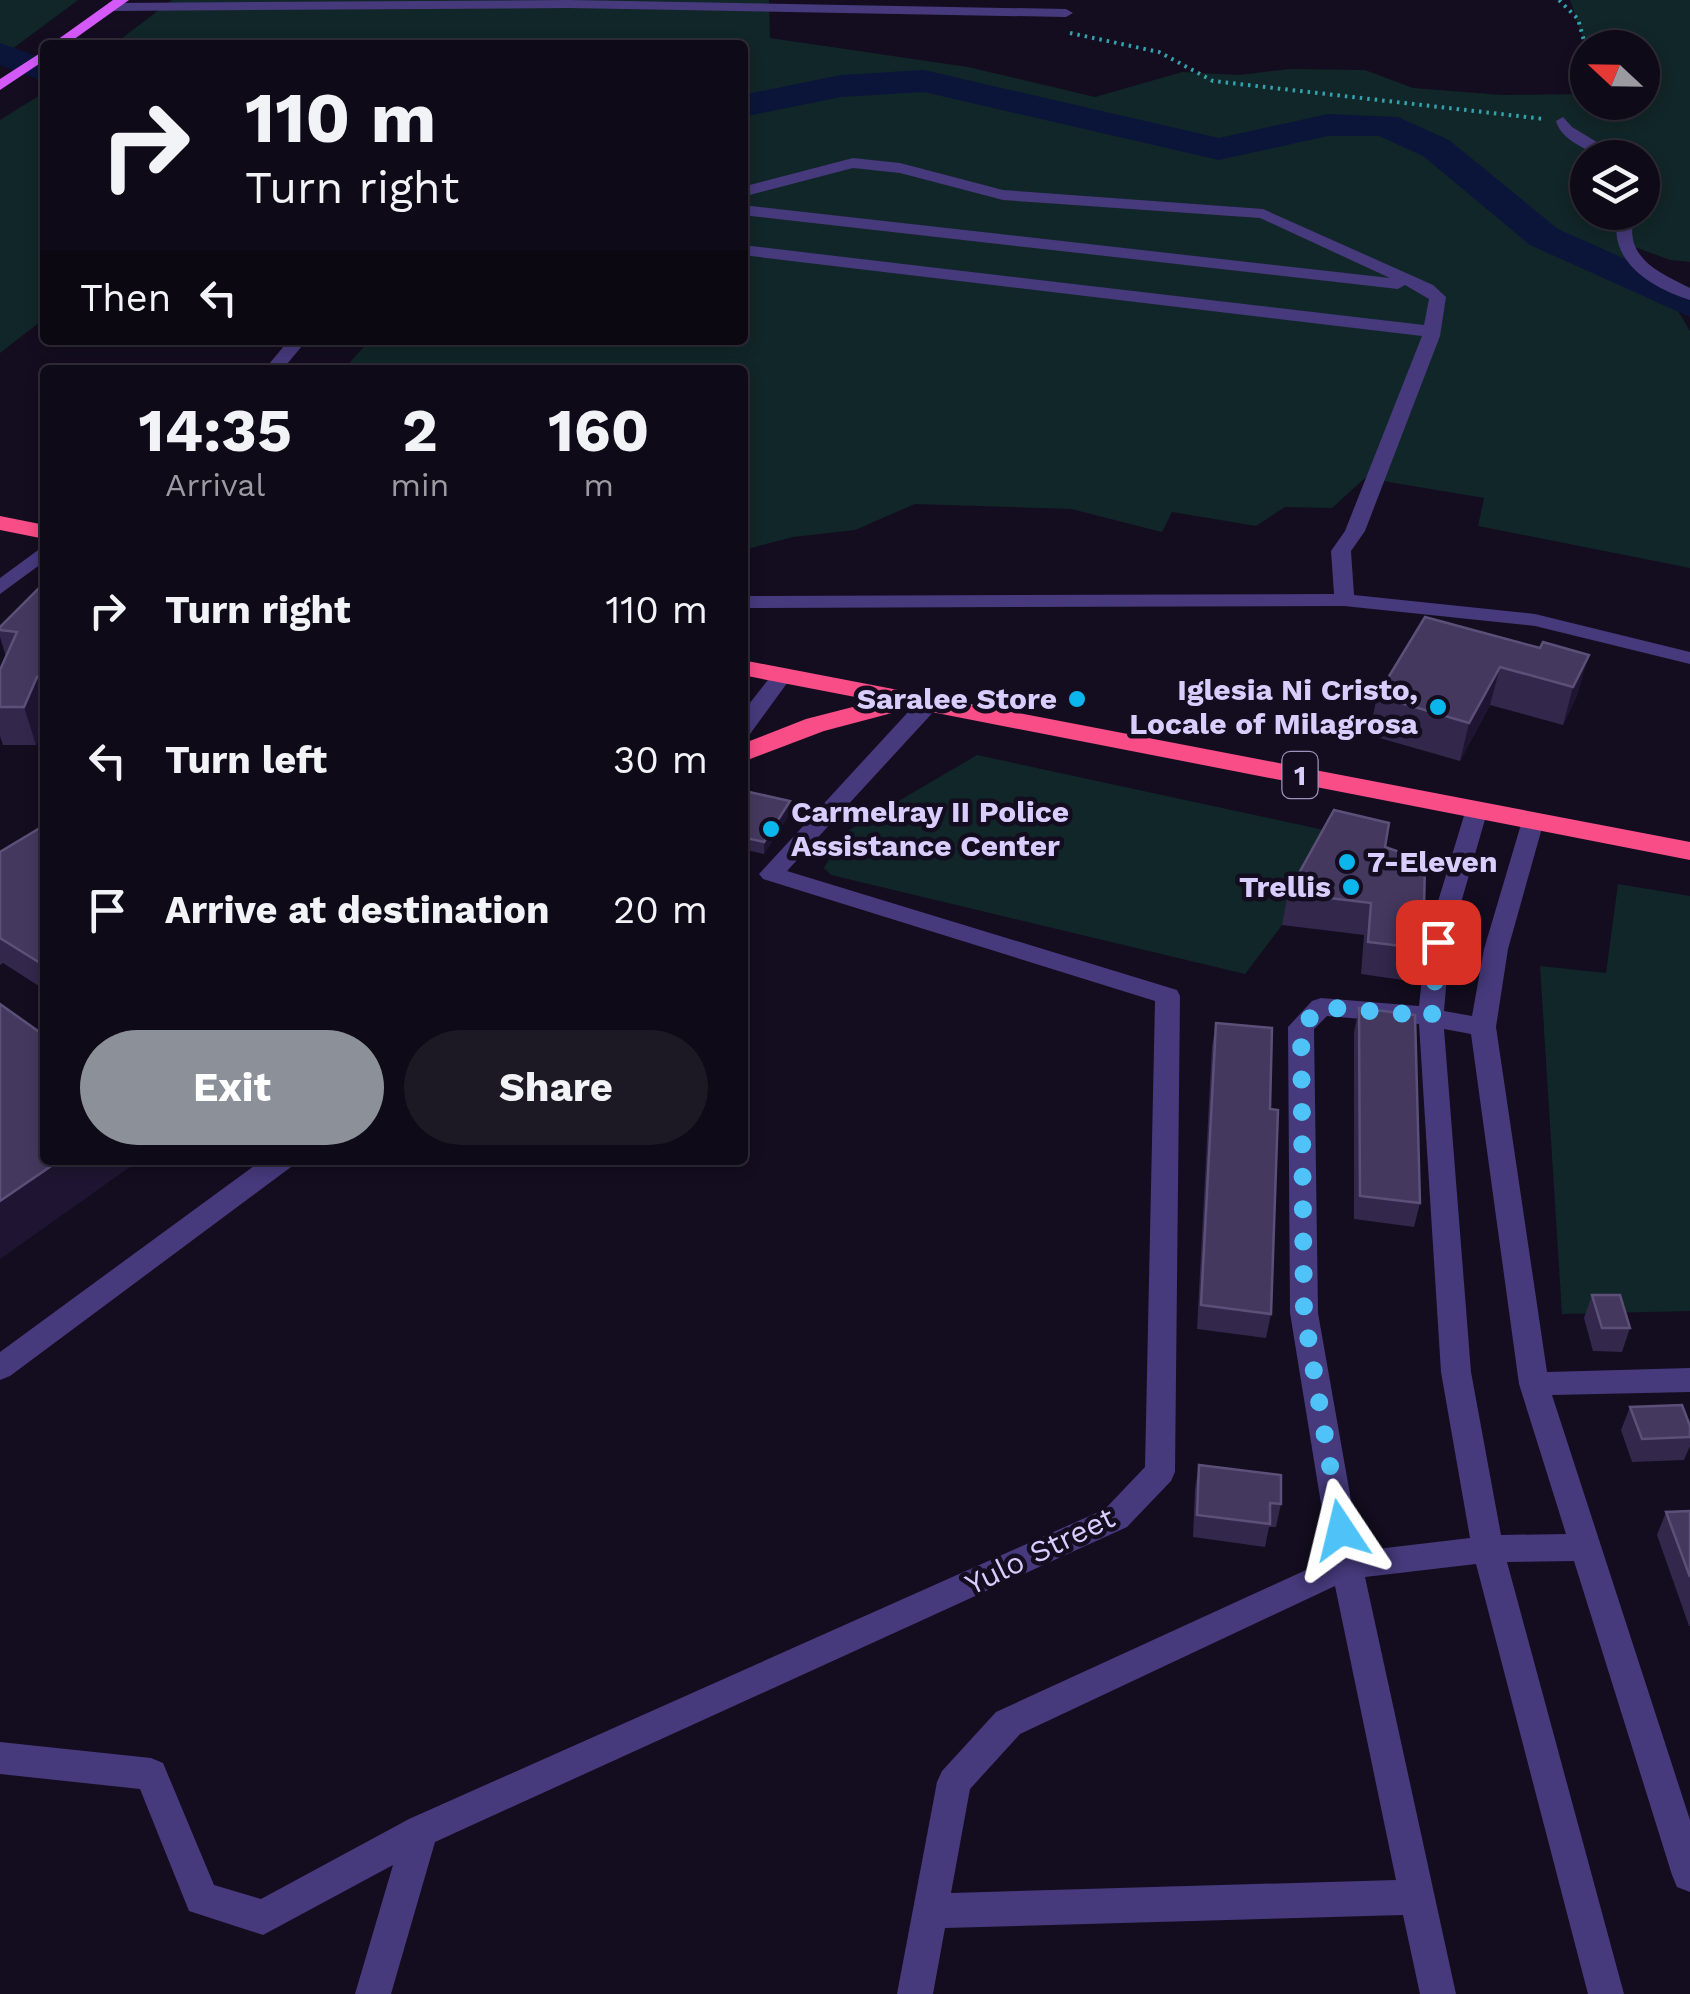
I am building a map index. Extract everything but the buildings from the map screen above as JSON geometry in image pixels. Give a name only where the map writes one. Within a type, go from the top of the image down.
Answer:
[{"type":"highway","points":[[0,523],[40,531]]},
{"type":"highway","name":"1","points":[[748,668],[1690,851]]},
{"type":"highway","points":[[748,752],[815,725],[919,702]]},
{"type":"main road","points":[[64,40],[118,3]]},
{"type":"main road","points":[[0,86],[40,58]]},
{"type":"street","points":[[118,3],[569,4],[1066,13]]},
{"type":"street","points":[[1564,121],[1565,129],[1584,140]]},
{"type":"street","points":[[748,190],[853,163],[883,164],[988,237],[1432,331]]},
{"type":"street","points":[[748,211],[1420,286]]},
{"type":"street","points":[[748,250],[988,237],[1263,214],[1420,286],[1438,298],[1432,331],[1355,532],[1342,551],[1344,600]]},
{"type":"street","points":[[1622,230],[1620,240],[1627,256],[1690,295]]},
{"type":"street","points":[[277,365],[294,345]]},
{"type":"street","points":[[0,588],[40,555]]},
{"type":"street","points":[[748,602],[1344,600],[1535,620],[1690,658]]},
{"type":"street","points":[[748,720],[782,675]]},
{"type":"street","name":"Yulo Street","points":[[0,1758],[151,1774],[202,1900],[262,1917],[421,1830],[1116,1518],[1160,1472],[1168,996],[771,874],[919,702]]},
{"type":"street","points":[[1477,809],[1438,942],[1432,1016],[1456,1372],[1488,1549],[1606,1994]]},
{"type":"street","points":[[1533,821],[1496,949],[1482,1027],[1534,1384],[1582,1548],[1690,1875]]},
{"type":"street","points":[[1438,1994],[1347,1566],[1304,1313],[1301,1027],[1321,1007],[1432,1016],[1482,1027]]},
{"type":"street","points":[[0,1368],[252,1170]]},
{"type":"street","points":[[1534,1384],[1690,1380]]},
{"type":"street","points":[[915,1994],[954,1782],[1008,1722],[1347,1566],[1488,1549],[1582,1548]]},
{"type":"street","points":[[373,1994],[421,1830]]},
{"type":"street","points":[[930,1910],[1417,1896]]},
{"type":"path","points":[[1559,0],[1578,20],[1581,30]]},
{"type":"path","points":[[1066,13],[1069,33],[1125,41],[1178,59],[1202,78],[1564,121]]},
{"type":"green space","points":[[0,0],[78,0],[0,58]]},
{"type":"green space","points":[[172,0],[769,0],[770,38],[968,67],[1095,97],[1182,72],[1239,75],[1290,69],[1365,70],[1413,88],[1502,95],[1570,94],[1570,120],[1660,120],[1660,30],[1580,30],[1570,0],[1690,0],[1690,262],[1670,260],[1621,242],[1668,294],[1690,331],[1690,568],[1478,526],[1484,498],[1365,478],[1332,508],[1285,507],[1256,526],[1172,512],[1162,532],[1071,509],[915,504],[855,530],[793,537],[748,549],[748,365],[348,365],[366,345],[748,345],[748,40],[120,40]]},
{"type":"green space","points":[[40,95],[40,322],[0,353],[0,120]]},
{"type":"green space","points":[[977,755],[1333,832],[1282,925],[1245,974],[831,875],[824,868],[844,833]]},
{"type":"green space","points":[[1618,884],[1690,896],[1690,1311],[1562,1314],[1540,966],[1606,973]]},
{"type":"waterway","points":[[0,53],[40,69]]},
{"type":"waterway","points":[[748,105],[841,86],[924,81],[1219,149],[1328,125],[1385,125],[1436,148],[1544,237],[1690,304]]},
{"type":"place","name":"Saralee Store","points":[[1077,699]]},
{"type":"place","name":"Iglesia Ni Cristo, Locale of Milagrosa","points":[[1438,707]]},
{"type":"place","name":"Carmelray II Police Assistance Center","points":[[771,829]]},
{"type":"place","name":"7-Eleven","points":[[1347,862]]},
{"type":"place","name":"Trellis","points":[[1351,887]]},
{"type":"route","points":[[1341,1530],[1304,1313],[1301,1027],[1321,1007],[1432,1016],[1438,942]]}]
